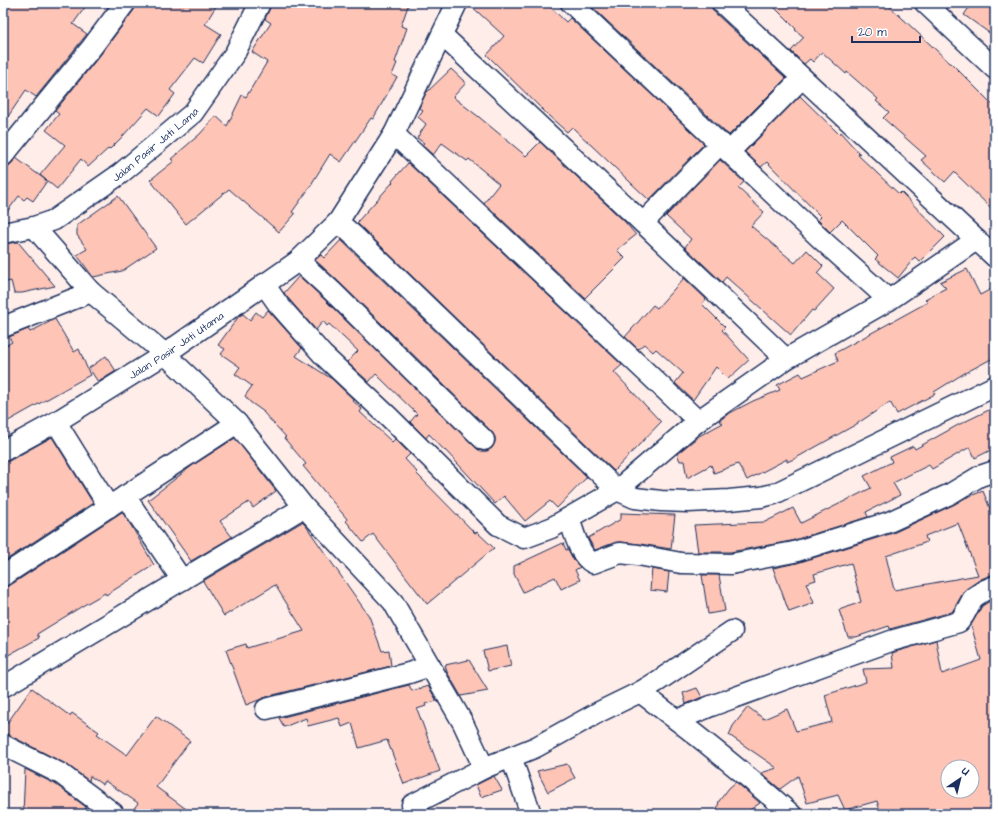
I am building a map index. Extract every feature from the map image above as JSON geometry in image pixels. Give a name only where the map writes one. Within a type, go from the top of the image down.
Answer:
[{"type":"street","points":[[3,156],[125,3]]},
{"type":"street","name":"Jalan Pasir Jati Lama","points":[[3,233],[34,227],[54,220],[120,174],[193,113],[236,53],[260,3]]},
{"type":"street","name":"Jalan Pasir Jati Utama","points":[[3,451],[56,422],[165,354],[298,261],[338,222],[394,134],[457,3]]},
{"type":"street","points":[[571,3],[822,240],[889,300]]},
{"type":"street","points":[[722,3],[995,257]]},
{"type":"street","points":[[925,3],[995,69]]},
{"type":"street","points":[[442,35],[786,359]]},
{"type":"street","points":[[643,223],[802,78]]},
{"type":"street","points":[[394,134],[698,421]]},
{"type":"street","points":[[338,222],[617,490],[635,498],[688,502],[729,500],[761,497],[774,494],[995,386]]},
{"type":"street","points":[[34,227],[91,292],[165,354],[237,423],[304,507],[393,602],[463,723],[484,768]]},
{"type":"street","points":[[264,284],[278,304],[323,355],[389,417],[498,525],[524,538],[551,528],[617,490],[698,421],[786,359],[889,300],[976,240]]},
{"type":"street","points":[[298,261],[342,301],[484,440]]},
{"type":"street","points":[[3,327],[91,292]]},
{"type":"street","points":[[56,422],[63,435],[182,580]]},
{"type":"street","points":[[3,576],[237,423]]},
{"type":"street","points":[[569,518],[582,553],[589,561],[593,563],[620,553],[681,563],[731,564],[794,552],[889,522],[950,494],[980,476],[995,471]]},
{"type":"street","points":[[3,687],[304,507]]},
{"type":"street","points":[[677,720],[711,706],[891,641],[959,622],[973,598],[984,590],[995,586]]},
{"type":"street","points":[[412,805],[484,768],[536,747],[599,712],[640,692],[732,631]]},
{"type":"street","points":[[266,709],[409,673],[430,666]]},
{"type":"street","points":[[640,692],[760,787],[791,814]]},
{"type":"street","points":[[3,745],[60,774],[113,813]]},
{"type":"street","points":[[511,757],[531,814]]},
{"type":"building","points":[[9,3],[88,3],[73,24],[87,34],[36,97],[26,90],[3,124],[3,11]]},
{"type":"building","points":[[136,3],[218,3],[205,24],[221,34],[203,63],[195,58],[170,90],[175,94],[159,116],[148,108],[110,149],[109,148],[88,167],[81,159],[57,189],[40,175],[65,145],[46,130],[59,114],[55,111],[134,10]]},
{"type":"building","points":[[272,3],[409,3],[401,26],[407,28],[392,75],[397,77],[373,119],[371,118],[341,162],[330,154],[313,183],[292,212],[295,214],[279,232],[229,189],[186,224],[150,180],[174,161],[171,159],[200,134],[216,116],[227,126],[242,95],[246,97],[267,62],[252,52],[271,23],[265,19]]},
{"type":"building","points":[[468,3],[546,3],[566,22],[570,18],[704,144],[649,200],[572,127],[567,132],[550,117],[487,55],[504,36]]},
{"type":"building","points":[[588,3],[708,3],[716,14],[786,78],[729,135]]},
{"type":"building","points":[[770,3],[886,3],[951,63],[995,107],[995,212],[954,172],[945,182],[921,160],[926,156],[883,118],[889,112],[876,101],[878,99],[847,72],[846,74],[822,52],[813,62],[810,59],[804,64],[791,51],[804,37],[795,30],[796,29]]},
{"type":"building","points":[[972,3],[995,3],[995,37],[964,15]]},
{"type":"building","points":[[451,69],[466,83],[453,97],[526,156],[540,142],[625,222],[636,235],[617,250],[625,258],[585,298],[484,203],[499,184],[469,159],[467,161],[442,143],[433,155],[422,145],[424,143],[417,138],[426,124],[418,117],[423,110],[419,108],[426,93]]},
{"type":"building","points":[[800,96],[839,134],[840,132],[860,154],[858,155],[899,194],[901,192],[945,237],[920,262],[915,257],[898,278],[875,259],[878,256],[842,220],[830,232],[818,220],[821,217],[767,162],[761,167],[745,152]]},
{"type":"building","points":[[16,158],[47,181],[33,201],[27,197],[24,200],[19,196],[3,217],[3,167],[7,167]]},
{"type":"building","points":[[720,160],[744,182],[738,188],[764,212],[751,226],[795,263],[807,250],[823,266],[817,273],[834,289],[814,311],[812,310],[791,335],[726,277],[722,282],[685,247],[691,239],[666,216]]},
{"type":"building","points":[[408,163],[622,365],[614,372],[661,422],[614,471],[357,223]]},
{"type":"building","points":[[118,196],[156,248],[122,271],[93,277],[77,255],[87,249],[77,235],[77,225]]},
{"type":"building","points":[[341,240],[587,477],[557,508],[550,501],[525,521],[504,496],[495,504],[429,434],[426,438],[410,422],[417,414],[376,374],[369,382],[347,362],[358,351],[329,324],[327,326],[323,321],[316,330],[287,297],[284,293],[299,276],[476,448],[481,451],[487,451],[492,448],[495,442],[495,437],[492,432],[315,260],[321,255],[324,258]]},
{"type":"building","points":[[18,242],[55,286],[22,293],[14,293],[11,281],[3,283],[3,244]]},
{"type":"building","points":[[967,269],[980,295],[995,287],[995,357],[963,374],[934,392],[935,394],[897,414],[890,402],[855,425],[796,458],[787,462],[787,459],[747,480],[738,464],[714,473],[711,465],[687,478],[684,461],[680,461],[677,454],[699,436],[723,423],[719,421],[728,414],[753,401],[780,390],[777,385],[800,373],[803,377],[838,361],[835,353],[928,302],[925,299],[946,288],[940,282]]},
{"type":"building","points":[[684,278],[706,299],[702,304],[725,327],[722,330],[749,360],[728,379],[716,367],[693,400],[675,383],[683,373],[656,349],[653,352],[644,344],[638,349],[625,337],[653,305],[657,308]]},
{"type":"building","points":[[268,310],[302,348],[296,356],[332,379],[362,409],[360,412],[392,442],[395,439],[410,454],[405,459],[417,472],[416,473],[475,533],[477,532],[494,548],[427,604],[373,534],[363,542],[346,521],[347,519],[303,466],[306,464],[284,438],[286,437],[264,412],[250,402],[245,396],[252,386],[235,374],[240,367],[221,354],[225,349],[218,345],[239,316],[243,314],[250,320],[256,312],[262,317]]},
{"type":"building","points":[[55,319],[74,352],[79,349],[90,375],[3,424],[3,347],[12,342],[9,337],[28,329],[30,332]]},
{"type":"building","points":[[106,356],[116,371],[98,382],[89,368]]},
{"type":"building","points":[[995,407],[995,448],[975,458],[970,447],[932,469],[929,465],[893,483],[900,495],[866,512],[868,517],[791,541],[730,552],[698,552],[694,525],[765,522],[793,508],[801,523],[871,488],[864,476],[892,462],[890,457],[913,446],[915,449],[958,425]]},
{"type":"building","points":[[52,437],[93,503],[3,562],[3,462],[9,461]]},
{"type":"building","points":[[235,438],[276,491],[253,508],[249,502],[220,521],[232,537],[191,561],[148,500],[193,465]]},
{"type":"building","points":[[983,491],[995,521],[995,575],[981,579],[966,589],[952,612],[890,629],[889,626],[856,637],[848,637],[839,610],[861,602],[851,563],[814,574],[816,580],[806,583],[814,603],[789,612],[773,568],[797,563],[893,533],[965,498]],"holes":[[[958,523],[978,575],[894,590],[886,556],[927,542],[925,536]]]},
{"type":"building","points":[[122,512],[154,565],[106,595],[105,593],[84,605],[37,634],[39,638],[3,658],[3,587],[9,586]]},
{"type":"building","points":[[621,513],[675,515],[671,549],[616,542],[595,550],[588,538],[621,519]]},
{"type":"building","points":[[302,522],[369,616],[382,651],[389,650],[391,666],[269,696],[246,705],[226,650],[246,644],[247,648],[304,631],[275,585],[224,616],[203,581]]},
{"type":"building","points":[[563,543],[566,550],[568,549],[574,561],[580,567],[575,570],[580,580],[561,589],[555,577],[523,592],[514,574],[514,566]]},
{"type":"building","points":[[652,569],[669,572],[667,592],[650,590]]},
{"type":"building","points":[[702,575],[719,575],[725,611],[708,614]]},
{"type":"building","points":[[995,598],[995,814],[881,814],[877,801],[845,810],[838,795],[807,803],[798,776],[780,789],[761,773],[777,768],[729,735],[733,726],[748,707],[764,719],[787,709],[796,731],[832,722],[825,695],[866,682],[863,669],[894,668],[892,653],[895,652],[936,640],[942,674],[981,660],[971,625],[982,606]]},
{"type":"building","points":[[507,646],[511,666],[488,671],[483,651]]},
{"type":"building","points":[[469,660],[488,691],[461,696],[447,672],[445,665]]},
{"type":"building","points":[[409,685],[412,691],[428,686],[437,701],[425,704],[426,706],[417,709],[440,771],[404,784],[387,740],[359,748],[352,723],[342,727],[339,718],[308,726],[306,718],[284,727],[279,718]]},
{"type":"building","points":[[32,688],[70,716],[72,713],[99,732],[97,734],[127,755],[156,716],[190,741],[156,787],[193,814],[130,814],[138,803],[105,781],[103,785],[90,776],[89,781],[66,764],[3,732],[3,729]]},
{"type":"building","points":[[697,688],[702,697],[686,704],[683,693]]},
{"type":"building","points":[[567,764],[575,778],[548,792],[537,771]]},
{"type":"building","points":[[25,769],[55,784],[86,807],[85,814],[23,814]]},
{"type":"building","points":[[494,776],[502,790],[481,797],[476,785]]},
{"type":"building","points":[[736,782],[760,803],[744,814],[716,814],[719,801],[729,788]]}]
